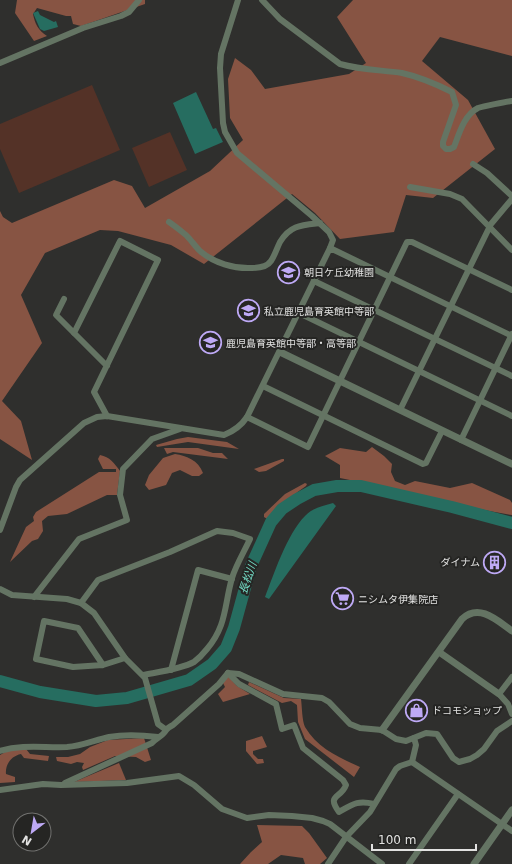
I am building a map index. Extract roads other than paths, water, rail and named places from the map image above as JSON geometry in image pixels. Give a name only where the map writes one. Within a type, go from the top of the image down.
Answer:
[{"type":"street","points":[[0,63],[83,28],[121,16],[129,12],[139,0]]},
{"type":"street","points":[[0,530],[20,480],[84,423],[96,417],[107,416],[224,435],[239,427],[247,418],[330,248],[333,240],[329,232],[237,153],[225,132],[223,122],[220,68],[221,54],[238,0]]},
{"type":"street","points":[[262,0],[280,19],[340,64],[352,68],[402,73],[420,78],[452,92],[456,105],[443,142],[443,146],[446,149],[454,147],[463,125],[470,115],[479,108],[512,101]]},
{"type":"street","points":[[473,164],[487,173],[512,196]]},
{"type":"street","points":[[410,187],[450,194],[462,199],[512,250]]},
{"type":"street","points":[[400,410],[490,227],[512,199]]},
{"type":"street","points":[[169,222],[211,258],[222,264],[246,268],[257,268],[268,265],[271,262],[281,241],[288,232],[297,226],[320,223]]},
{"type":"street","points":[[74,333],[120,241],[158,260],[94,392],[107,416]]},
{"type":"street","points":[[247,418],[308,447],[406,242],[412,242],[512,290]]},
{"type":"street","points":[[330,248],[512,335],[461,440]]},
{"type":"street","points":[[314,281],[512,376]]},
{"type":"street","points":[[64,299],[56,315],[107,366]]},
{"type":"street","points":[[299,313],[512,416]]},
{"type":"street","points":[[280,352],[512,464]]},
{"type":"street","points":[[263,386],[423,464],[426,463],[442,431]]},
{"type":"street","points":[[34,597],[79,539],[127,520],[120,495],[123,469],[152,439],[181,428]]},
{"type":"street","points":[[81,603],[98,580],[217,532],[233,533],[250,539],[232,579],[221,625],[204,653],[194,662],[144,677]]},
{"type":"street","points":[[171,670],[198,570],[232,579]]},
{"type":"street","points":[[0,589],[12,595],[66,599],[81,603],[94,613],[125,658],[144,677],[158,724],[165,729]]},
{"type":"street","points":[[382,730],[466,615],[472,612],[481,612],[489,615],[512,630]]},
{"type":"street","points":[[104,665],[78,628],[44,621],[36,658],[74,666],[104,665],[125,658]]},
{"type":"street","points":[[438,652],[499,694],[508,704],[512,714]]},
{"type":"street","points":[[228,673],[238,674],[283,694],[322,698],[329,702],[350,724],[360,728],[382,730],[396,740],[402,741],[426,733],[437,734],[453,758],[459,762],[470,760],[481,752],[497,731],[512,721]]},
{"type":"street","points":[[61,785],[152,743],[162,735],[165,729],[173,725],[219,684],[228,673]]},
{"type":"street","points":[[228,673],[239,684],[276,704],[282,729],[294,725],[303,748],[343,780],[346,785],[344,789],[335,796],[334,800],[334,804],[339,812],[352,804],[363,801],[374,804]]},
{"type":"street","points":[[499,694],[512,677]]},
{"type":"street","points":[[0,751],[13,747],[67,747],[85,745],[108,737],[128,735],[158,737]]},
{"type":"street","points":[[412,762],[416,745],[414,738]]},
{"type":"street","points":[[328,864],[346,837],[370,812],[396,769],[412,762]]},
{"type":"street","points":[[412,762],[512,831]]},
{"type":"street","points":[[0,790],[43,784],[61,785],[127,783],[179,776],[194,785],[222,809],[247,818],[269,815],[292,816],[317,819],[330,824],[382,864]]},
{"type":"street","points":[[409,864],[458,794]]},
{"type":"street","points":[[474,864],[512,810]]},
{"type":"waterway","name":"長松川","points":[[0,681],[40,692],[96,701],[127,698],[189,680],[212,664],[226,648],[234,628],[251,566],[271,522],[282,509],[314,490],[337,486],[361,486],[452,507],[512,523]]},
{"type":"place","name":"朝日ケ丘幼稚園","points":[[288,272]]},
{"type":"place","name":"私立鹿児島育英館中等部","points":[[249,311]]},
{"type":"place","name":"鹿児島育英館中等部・高等部","points":[[211,343]]},
{"type":"place","name":"ダイナム","points":[[495,562]]},
{"type":"place","name":"ニシムタ伊集院店","points":[[343,599]]},
{"type":"place","name":"ドコモショップ","points":[[417,710]]}]
